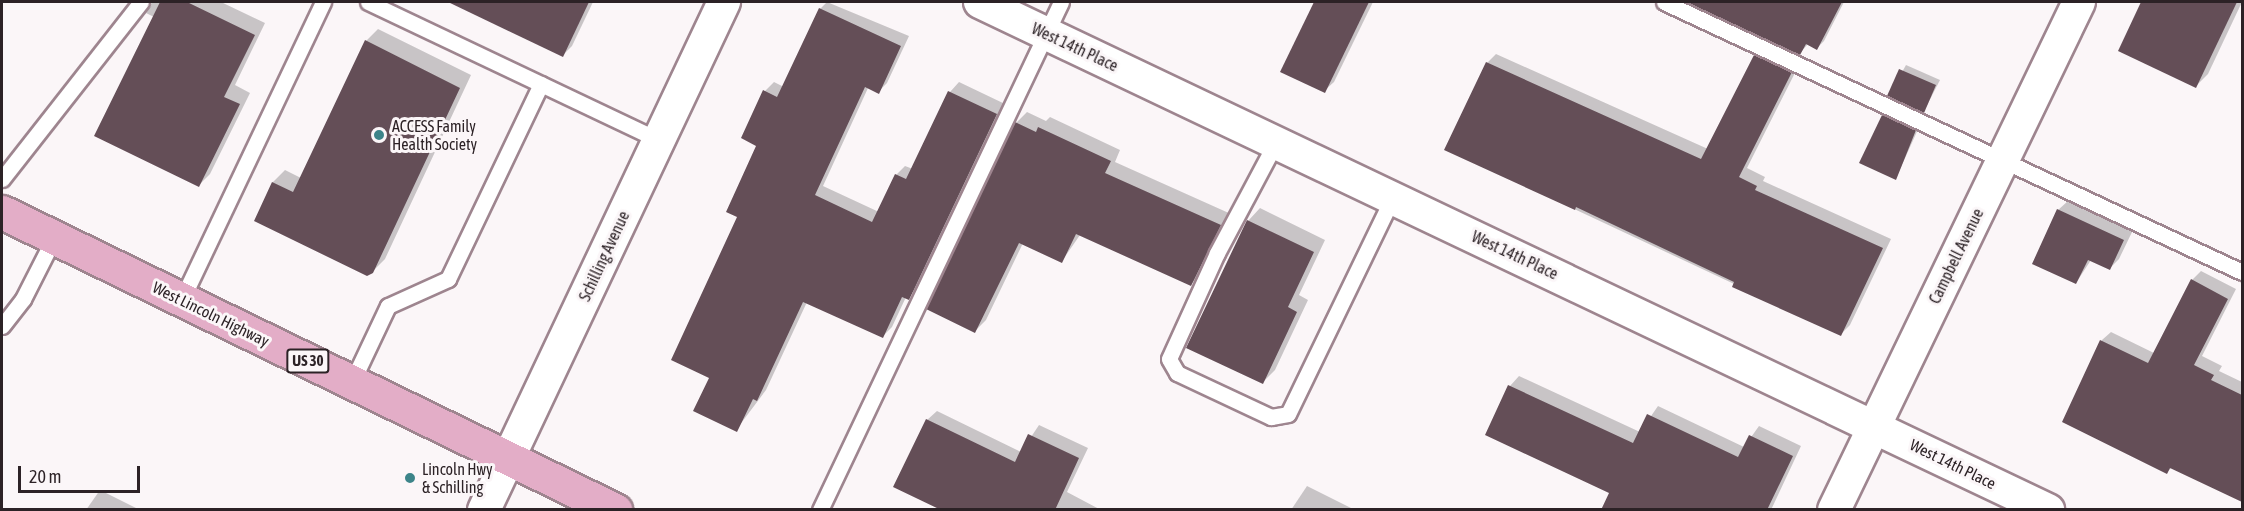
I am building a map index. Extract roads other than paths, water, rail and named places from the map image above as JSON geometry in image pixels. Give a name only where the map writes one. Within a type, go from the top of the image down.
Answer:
[{"type":"main road","name":"West Lincoln Highway","points":[[2,212],[615,510]]},
{"type":"street","name":"Schilling Avenue","points":[[484,510],[724,2]]},
{"type":"street","name":"West 14th Place","points":[[980,2],[2048,510]]},
{"type":"street","name":"Campbell Avenue","points":[[1834,510],[2079,2]]},
{"type":"lane","points":[[2,179],[141,2]]},
{"type":"lane","points":[[182,299],[323,2]]},
{"type":"lane","points":[[368,2],[659,140]]},
{"type":"lane","points":[[820,510],[1061,2]]},
{"type":"lane","points":[[1664,2],[2242,272]]},
{"type":"lane","points":[[352,382],[388,306],[448,279],[541,84]]},
{"type":"lane","points":[[1276,142],[1217,253],[1169,359],[1177,373],[1271,417],[1288,414],[1393,197]]},
{"type":"lane","points":[[2,326],[23,299],[54,238]]},
{"type":"place","name":"ACCESS Family Health Society","points":[[379,135]]},
{"type":"place","name":"Lincoln Hwy & Schilling","points":[[410,478]]}]
